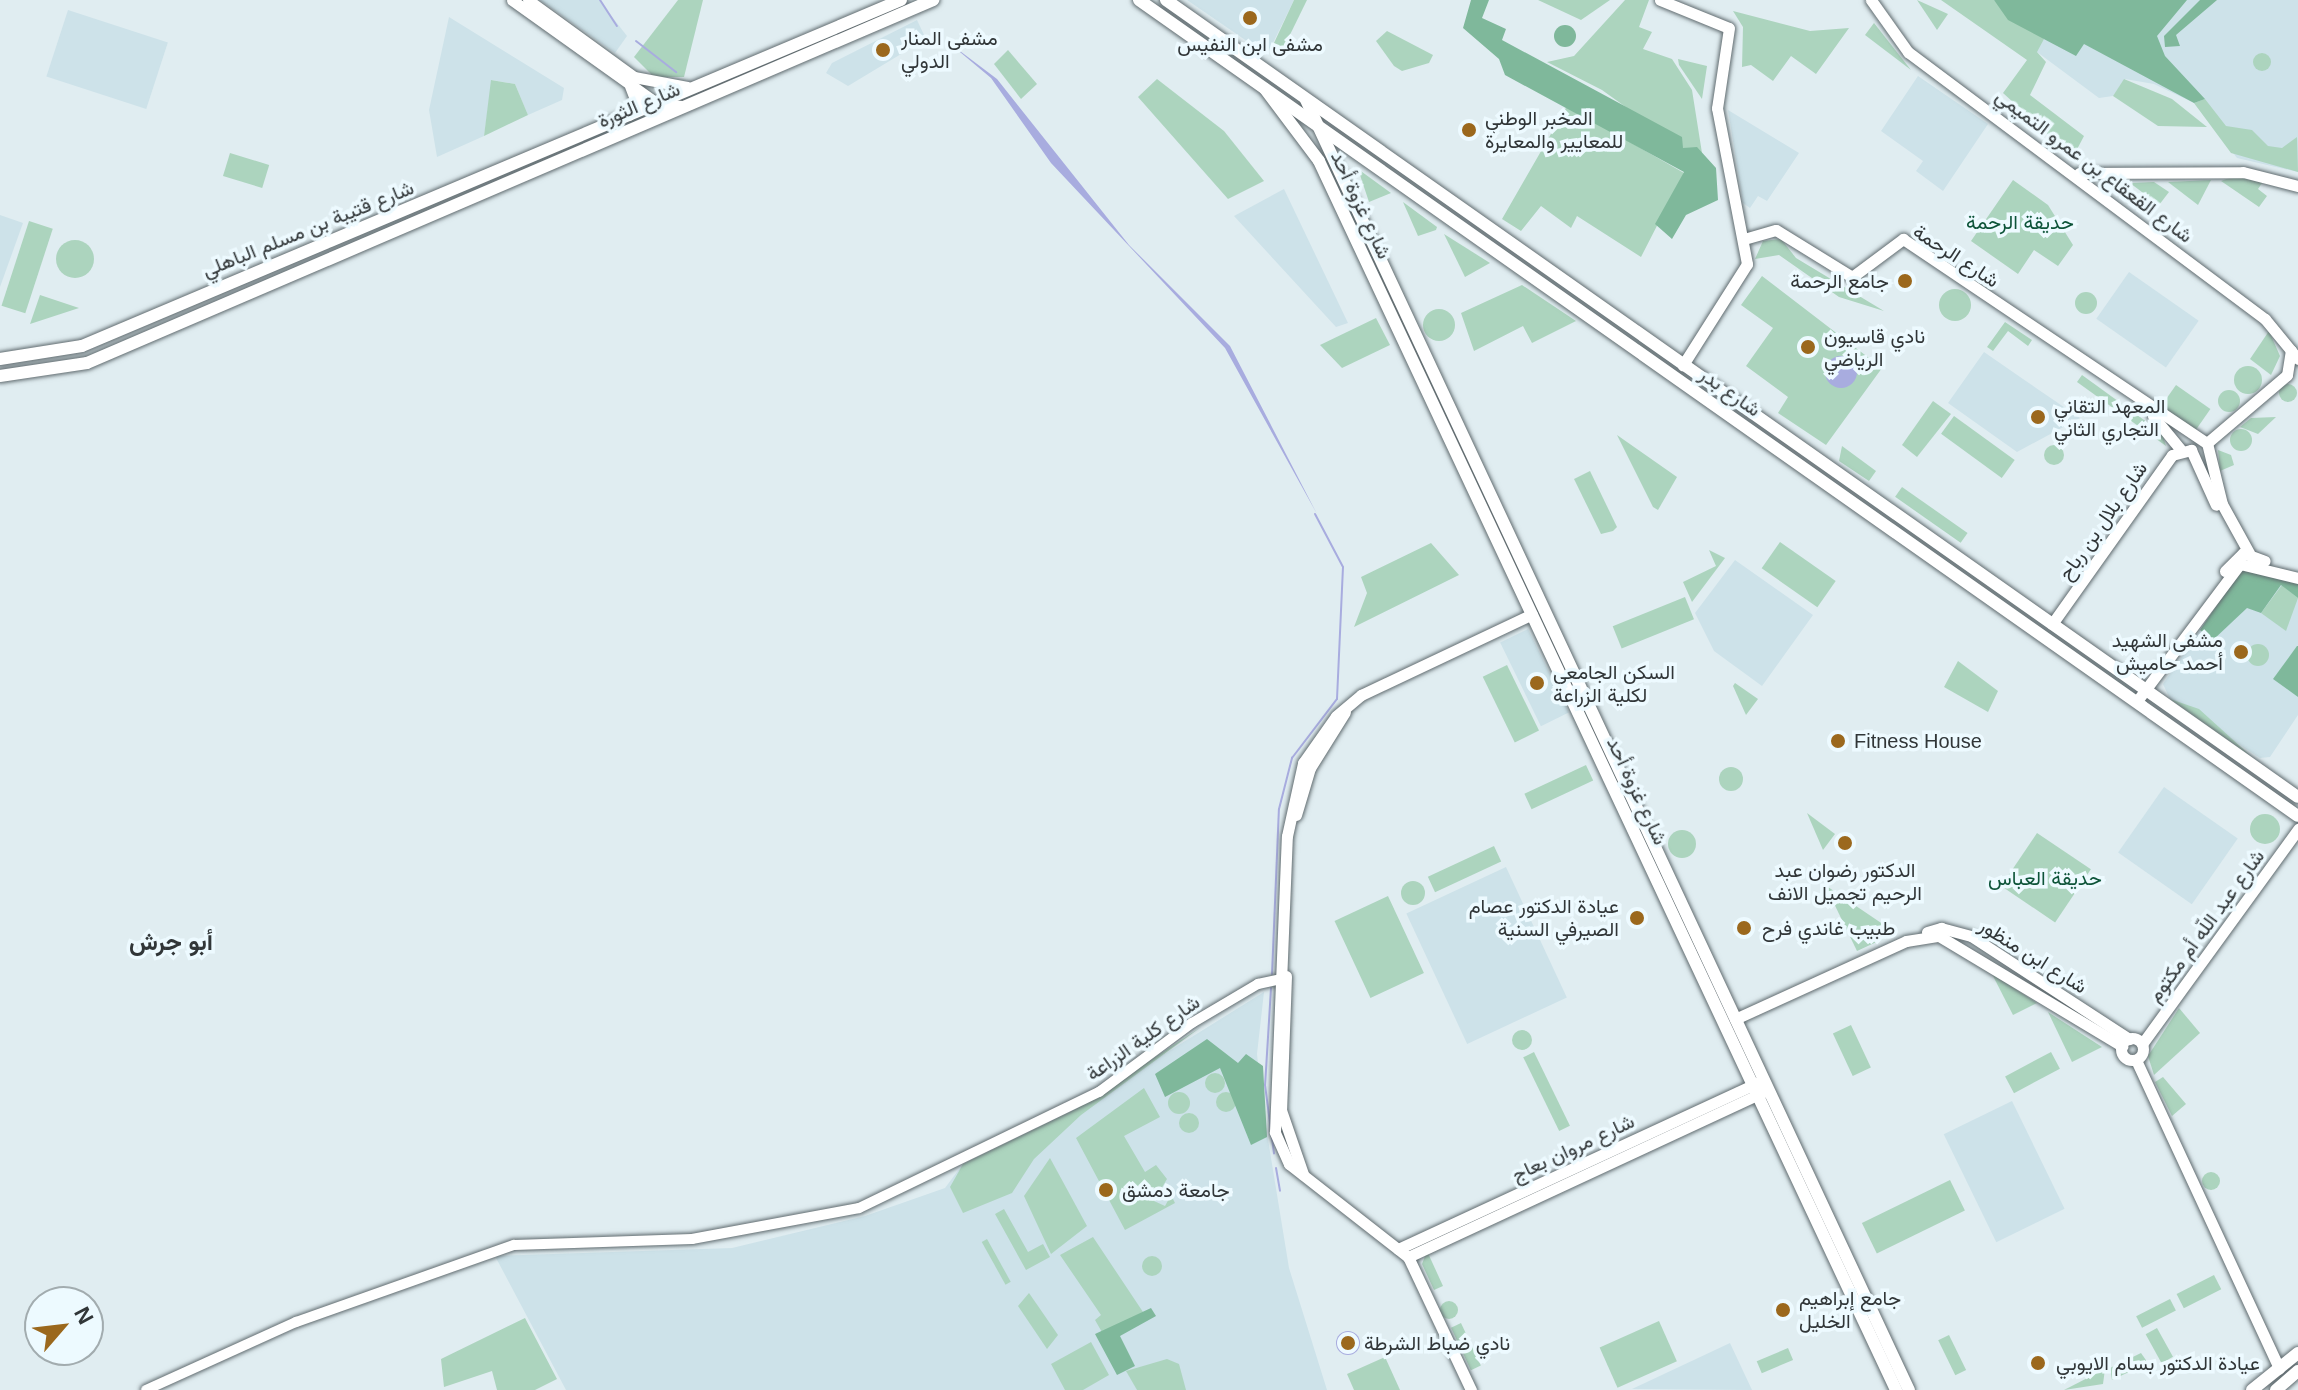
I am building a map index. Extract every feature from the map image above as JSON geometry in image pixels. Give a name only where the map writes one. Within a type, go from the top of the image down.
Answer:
[{"type":"main road","points":[[512,0],[632,82],[675,89],[707,83]]},
{"type":"main road","points":[[528,0],[632,82],[653,103],[701,100],[933,0]]},
{"type":"main road","points":[[653,103],[901,0]]},
{"type":"main road","name":"شارع بدر","points":[[1139,0],[2298,816]]},
{"type":"main road","name":"شارع بدر","points":[[1166,0],[2052,624],[2148,686],[2298,797]]},
{"type":"main road","points":[[1660,0],[1729,28],[1717,108],[1744,239],[1744,277],[1675,377]]},
{"type":"main road","name":"شارع القعقاع بن عمرو التميمي","points":[[1871,0],[1908,52],[2079,173],[2100,194],[2265,319],[2294,354]]},
{"type":"main road","points":[[627,116],[637,102],[632,82]]},
{"type":"main road","name":"شارع غزوة أحد","points":[[1265,89],[1312,148],[1532,614],[1909,1390]]},
{"type":"main road","name":"شارع الثورة","points":[[592,147],[701,100]]},
{"type":"main road","name":"شارع غزوة أحد","points":[[1306,100],[1335,168],[1735,1019],[1760,1087],[1896,1390]]},
{"type":"main road","points":[[592,147],[649,116],[653,103]]},
{"type":"main road","name":"شارع الثورة","points":[[627,116],[653,103]]},
{"type":"main road","name":"شارع قتيبة بن مسلم الباهلي","points":[[0,359],[82,346],[627,116]]},
{"type":"main road","points":[[1312,148],[1316,125],[1329,116]]},
{"type":"main road","name":"شارع قتيبة بن مسلم الباهلي","points":[[0,376],[87,363],[592,147]]},
{"type":"main road","points":[[1335,168],[1339,153],[1351,149]]},
{"type":"main road","points":[[2079,173],[2243,172],[2298,186]]},
{"type":"main road","points":[[2100,194],[2099,183],[2113,175]]},
{"type":"main road","name":"شارع الرحمة","points":[[1744,239],[1783,232],[1852,277],[1903,239],[2147,409],[2196,449],[2243,559]]},
{"type":"main road","name":"شارع بلال بن رباح","points":[[2052,624],[2196,449],[2292,375],[2294,354]]},
{"type":"main road","name":"شارع الرحمة","points":[[2147,409],[2196,449]]},
{"type":"main road","points":[[2137,702],[2243,559]]},
{"type":"main road","points":[[2243,559],[2298,571]]},
{"type":"main road","points":[[2243,559],[2298,578]]},
{"type":"main road","points":[[1471,1390],[1403,1253],[1305,1178],[1281,1110],[1282,979],[1296,814],[1310,768],[1346,709],[1532,614]]},
{"type":"main road","name":"شارع عبد اللّه أم مكتوم","points":[[2136,1060],[2142,1044],[2298,829]]},
{"type":"main road","name":"شارع ابن منظور","points":[[1735,1019],[1941,928],[1971,936],[2125,1043]]},
{"type":"main road","points":[[2142,1044],[2125,1043],[2123,1056],[2136,1060],[2279,1368]]},
{"type":"main road","name":"شارع مروان بعاج","points":[[1403,1253],[1760,1087]]},
{"type":"main road","points":[[2252,1390],[2298,1353]]},
{"type":"main road","points":[[2276,1390],[2298,1371]]},
{"type":"street","name":"شارع كلية الزراعة","points":[[146,1390],[296,1322],[514,1245],[692,1239],[859,1208],[1099,1092],[1192,1023],[1282,979]]},
{"type":"shaded area","points":[[540,0],[599,0],[627,36],[615,53]]},
{"type":"shaded area","name":"مشفى ابن النفيس","points":[[1187,0],[1294,0],[1267,55]]},
{"type":"shaded area","points":[[1967,0],[2298,0],[2298,172],[2237,158],[2194,103],[2154,84],[2125,79],[2113,96],[2099,98]]},
{"type":"shaded area","points":[[68,10],[168,42],[146,109],[46,77]]},
{"type":"shaded area","points":[[449,17],[564,88],[562,100],[528,115],[515,84],[492,80],[484,136],[437,157],[429,110]]},
{"type":"shaded area","name":"مشفى المنار الدولي","points":[[917,20],[926,39],[848,86],[826,73],[832,63]]},
{"type":"shaded area","points":[[1918,76],[1988,124],[1943,191],[1916,171],[1923,161],[1881,131]]},
{"type":"shaded area","points":[[1728,110],[1799,153],[1767,201],[1758,196],[1750,208],[1743,203]]},
{"type":"shaded area","points":[[1284,189],[1348,323],[1336,327],[1234,216]]},
{"type":"shaded area","points":[[0,215],[23,223],[0,287]]},
{"type":"shaded area","points":[[2129,272],[2199,321],[2166,367],[2096,319]]},
{"type":"shaded area","points":[[1984,352],[2080,418],[2017,452],[1948,403]]},
{"type":"shaded area","points":[[1735,560],[1813,615],[1762,686],[1714,651],[1695,613]]},
{"type":"shaded area","name":"مشفى الشهيد أحمد حاميش","points":[[2242,568],[2298,581],[2298,715],[2270,757],[2260,758],[2170,699],[2163,684]]},
{"type":"shaded area","name":"السكن الجامعي لكلية الزراعة","points":[[1528,629],[1569,713],[1541,726],[1500,643]]},
{"type":"shaded area","points":[[2164,787],[2238,839],[2192,904],[2118,853]]},
{"type":"shaded area","points":[[1506,867],[1567,998],[1467,1044],[1406,913]]},
{"type":"shaded area","name":"جامعة دمشق","points":[[1264,992],[1257,1054],[1263,1109],[1289,1268],[1327,1390],[566,1390],[495,1256],[732,1248],[865,1216],[945,1188],[963,1164],[1076,1109]]},
{"type":"shaded area","points":[[2012,1101],[2065,1209],[1996,1242],[1944,1134]]},
{"type":"shaded area","points":[[1730,1343],[1752,1390],[1632,1389]]},
{"type":"green space","points":[[678,0],[703,0],[684,77],[654,77],[634,57]]},
{"type":"green space","points":[[1294,0],[1307,0],[1283,49],[1274,43]]},
{"type":"green space","points":[[1471,0],[1489,0],[1482,18],[1506,29],[1502,40],[1682,137],[1683,148],[1697,147],[1716,168],[1718,200],[1686,215],[1672,239],[1655,224],[1684,172],[1505,75],[1499,59],[1463,28]]},
{"type":"green space","points":[[1538,0],[1610,0],[1581,20]]},
{"type":"green space","points":[[1625,0],[1649,0],[1639,27],[1652,32],[1643,49],[1672,59],[1692,90],[1702,153],[1683,148],[1602,90],[1547,62],[1574,56]]},
{"type":"green space","points":[[1917,0],[1948,14],[1937,30]]},
{"type":"green space","points":[[1941,0],[1994,0],[2044,39],[2037,52],[2046,62],[2030,95],[2084,136],[2073,157],[2003,93],[2027,60]]},
{"type":"green space","points":[[1994,0],[2187,0],[2157,36],[2165,56],[2205,99],[2194,103],[2084,44],[2076,56],[2008,20]]},
{"type":"green space","points":[[2200,0],[2217,0],[2176,35],[2180,46],[2165,47],[2164,36]]},
{"type":"green space","points":[[1733,11],[1810,31],[1849,28],[1816,74],[1791,56],[1773,81],[1751,65],[1742,67],[1743,27]]},
{"type":"green space","points":[[1874,23],[1911,70],[1865,35]]},
{"type":"green space","points":[[1565,25],[1573,28],[1576,36],[1573,44],[1565,47],[1557,44],[1554,36],[1557,28]]},
{"type":"green space","points":[[1387,31],[1433,55],[1429,63],[1402,71],[1394,66],[1376,41]]},
{"type":"green space","points":[[1008,50],[1037,84],[1021,99],[994,64]]},
{"type":"green space","points":[[2258,53],[2266,53],[2271,62],[2269,69],[2258,71],[2253,66],[2253,58]]},
{"type":"green space","points":[[1678,59],[1707,66],[1702,99],[1679,65]]},
{"type":"green space","points":[[1157,79],[1224,131],[1264,181],[1228,199],[1138,97]]},
{"type":"green space","points":[[2124,79],[2172,99],[2207,127],[2158,126],[2113,96]]},
{"type":"green space","points":[[491,80],[515,84],[528,115],[484,136]]},
{"type":"green space","points":[[2205,99],[2226,126],[2252,130],[2268,146],[2282,148],[2297,137],[2298,172],[2231,153],[2194,103]]},
{"type":"green space","points":[[1567,106],[1684,173],[1641,257],[1577,216],[1571,228],[1541,206],[1521,231],[1502,219]]},
{"type":"green space","points":[[230,153],[269,165],[262,188],[223,176]]},
{"type":"green space","points":[[1358,169],[1391,193],[1369,202]]},
{"type":"green space","points":[[2232,177],[2264,180],[2258,189],[2267,196],[2259,207],[2221,181]]},
{"type":"green space","name":"حديقة الرحمة","points":[[2013,180],[2048,205],[2073,245],[2058,266],[2034,250],[2018,274],[1971,241]]},
{"type":"green space","points":[[2211,180],[2198,205],[2168,182]]},
{"type":"green space","points":[[2154,182],[2169,192],[2159,205],[2130,183]]},
{"type":"green space","points":[[1403,202],[1437,227],[1436,230],[1418,236]]},
{"type":"green space","points":[[29,221],[53,229],[25,313],[1,306]]},
{"type":"green space","points":[[1444,234],[1490,263],[1465,277]]},
{"type":"green space","points":[[1781,239],[1796,258],[1884,311],[1839,297],[1779,255],[1755,259],[1763,241]]},
{"type":"green space","points":[[75,240],[88,246],[94,259],[88,272],[75,278],[62,272],[56,259],[62,246]]},
{"type":"green space","name":"نادي قاسيون الرياضي","points":[[1762,276],[1882,368],[1826,445],[1778,413],[1788,397],[1746,366],[1773,328],[1741,305]]},
{"type":"green space","points":[[1522,285],[1576,321],[1532,343],[1523,326],[1474,351],[1461,313]]},
{"type":"green space","points":[[1955,289],[1966,294],[1971,305],[1966,316],[1955,321],[1944,316],[1939,305],[1944,294]]},
{"type":"green space","points":[[2086,292],[2094,295],[2097,303],[2094,311],[2086,314],[2078,311],[2075,303],[2078,295]]},
{"type":"green space","points":[[40,295],[79,308],[30,324]]},
{"type":"green space","points":[[1439,309],[1450,314],[1455,325],[1450,336],[1439,341],[1428,336],[1423,325],[1428,314]]},
{"type":"green space","points":[[1376,318],[1390,345],[1342,368],[1320,345]]},
{"type":"green space","points":[[2005,322],[2032,340],[2028,346],[2008,331],[1993,351],[1987,347]]},
{"type":"green space","points":[[2269,331],[2280,356],[2271,375],[2250,359]]},
{"type":"green space","points":[[2248,366],[2258,370],[2262,380],[2258,390],[2248,394],[2238,390],[2234,380],[2238,370]]},
{"type":"green space","points":[[2082,375],[2162,433],[2166,446],[2077,382]]},
{"type":"green space","points":[[2284,384],[2292,384],[2297,393],[2295,400],[2284,402],[2279,397],[2279,389]]},
{"type":"green space","points":[[2176,385],[2210,409],[2195,431],[2161,407]]},
{"type":"green space","points":[[2229,390],[2237,393],[2240,401],[2237,409],[2229,412],[2221,409],[2218,401],[2221,393]]},
{"type":"green space","points":[[1933,401],[1951,414],[1917,457],[1902,445]]},
{"type":"green space","points":[[1954,416],[2015,460],[2002,478],[1941,434]]},
{"type":"green space","points":[[2276,417],[2258,434],[2240,427],[2251,418]]},
{"type":"green space","points":[[2241,429],[2249,432],[2252,440],[2249,448],[2241,451],[2233,448],[2230,440],[2233,432]]},
{"type":"green space","points":[[1617,435],[1677,477],[1658,510],[1653,507]]},
{"type":"green space","points":[[2054,445],[2061,448],[2064,455],[2061,462],[2054,465],[2047,462],[2044,455],[2047,448]]},
{"type":"green space","points":[[1842,446],[1876,471],[1869,481],[1839,461]]},
{"type":"green space","points":[[2218,450],[2231,455],[2234,465],[2220,471]]},
{"type":"green space","points":[[1590,471],[1617,527],[1613,531],[1601,534],[1574,479]]},
{"type":"green space","points":[[1902,487],[1968,533],[1961,543],[1895,497]]},
{"type":"green space","points":[[1780,542],[1836,581],[1817,607],[1762,568]]},
{"type":"green space","points":[[1431,543],[1459,575],[1354,627],[1367,593],[1361,577]]},
{"type":"green space","points":[[1709,550],[1725,558],[1692,602],[1683,582],[1716,566]]},
{"type":"green space","points":[[2242,568],[2298,581],[2298,598],[2281,585],[2261,613],[2247,608],[2213,640],[2200,630]]},
{"type":"green space","points":[[2282,585],[2298,598],[2286,631],[2261,613]]},
{"type":"green space","points":[[1685,597],[1694,619],[1622,648],[1613,626]]},
{"type":"green space","points":[[2258,644],[2266,647],[2269,655],[2266,663],[2258,666],[2250,663],[2247,655],[2250,647]]},
{"type":"green space","points":[[2298,646],[2298,697],[2273,679]]},
{"type":"green space","points":[[1958,661],[1998,691],[1988,712],[1944,687]]},
{"type":"green space","points":[[1507,665],[1539,731],[1515,742],[1483,677]]},
{"type":"green space","points":[[1735,683],[1758,699],[1746,715],[1733,686]]},
{"type":"green space","points":[[2170,699],[2199,709],[2252,757]]},
{"type":"green space","points":[[1586,765],[1593,780],[1532,809],[1524,794]]},
{"type":"green space","points":[[1731,767],[1742,774],[1743,779],[1736,790],[1731,791],[1720,784],[1719,779],[1726,768]]},
{"type":"green space","points":[[1807,813],[1835,834],[1823,850]]},
{"type":"green space","points":[[2265,814],[2275,819],[2280,829],[2275,839],[2265,844],[2255,839],[2250,829],[2255,819]]},
{"type":"green space","points":[[1682,830],[1692,834],[1696,844],[1692,854],[1682,858],[1672,854],[1668,844],[1672,834]]},
{"type":"green space","name":"حديقة العباس","points":[[2037,833],[2091,869],[2055,922],[2001,886]]},
{"type":"green space","points":[[1494,846],[1501,861],[1435,892],[1428,877]]},
{"type":"green space","points":[[1413,881],[1424,888],[1425,893],[1418,904],[1413,905],[1402,898],[1401,893],[1408,882]]},
{"type":"green space","points":[[1825,885],[1896,933],[1857,951]]},
{"type":"green space","points":[[1388,896],[1424,973],[1370,998],[1335,921]]},
{"type":"green space","points":[[1992,974],[2037,1003],[2013,1015]]},
{"type":"green space","points":[[2179,1008],[2200,1033],[2154,1075],[2148,1056]]},
{"type":"green space","points":[[2048,1012],[2102,1047],[2072,1062]]},
{"type":"green space","points":[[1851,1025],[1871,1068],[1853,1076],[1833,1033]]},
{"type":"green space","points":[[1201,1027],[1081,1115],[1034,1159],[1012,1193],[963,1213],[950,1187],[963,1164],[1076,1109]]},
{"type":"green space","points":[[1518,1030],[1526,1030],[1532,1040],[1526,1050],[1518,1050],[1512,1044],[1512,1036]]},
{"type":"green space","points":[[1207,1039],[1238,1063],[1246,1054],[1263,1066],[1267,1137],[1251,1145],[1220,1068],[1165,1097],[1155,1074]]},
{"type":"green space","points":[[1534,1052],[1570,1126],[1559,1131],[1523,1057]]},
{"type":"green space","points":[[2051,1052],[2060,1069],[2014,1093],[2005,1076]]},
{"type":"green space","points":[[1215,1073],[1222,1076],[1225,1083],[1222,1090],[1215,1093],[1208,1090],[1205,1083],[1208,1076]]},
{"type":"green space","points":[[2163,1077],[2186,1104],[2172,1116],[2155,1082]]},
{"type":"green space","points":[[1144,1088],[1160,1117],[1124,1136],[1145,1172],[1156,1165],[1167,1179],[1154,1201],[1165,1206],[1171,1195],[1175,1203],[1125,1230],[1076,1138]]},
{"type":"green space","points":[[1179,1092],[1190,1103],[1179,1114],[1168,1103]]},
{"type":"green space","points":[[1226,1092],[1233,1095],[1236,1102],[1233,1109],[1226,1112],[1219,1109],[1216,1102],[1219,1095]]},
{"type":"green space","points":[[1189,1113],[1196,1116],[1199,1123],[1196,1130],[1189,1133],[1182,1130],[1179,1123],[1182,1116]]},
{"type":"green space","points":[[1050,1158],[1087,1226],[1051,1254],[1024,1196]]},
{"type":"green space","points":[[2207,1172],[2215,1172],[2220,1181],[2218,1188],[2207,1190],[2202,1185],[2202,1177]]},
{"type":"green space","points":[[1950,1180],[1965,1211],[1877,1254],[1862,1223]]},
{"type":"green space","points":[[1004,1209],[1028,1252],[1043,1244],[1050,1257],[1026,1270],[995,1214]]},
{"type":"green space","points":[[1093,1237],[1143,1312],[1103,1334],[1095,1320],[1101,1315],[1060,1255]]},
{"type":"green space","points":[[987,1239],[1011,1282],[1006,1285],[982,1242]]},
{"type":"green space","points":[[1427,1251],[1443,1286],[1434,1290],[1422,1264]]},
{"type":"green space","points":[[1152,1256],[1159,1259],[1162,1266],[1159,1273],[1152,1276],[1145,1273],[1142,1266],[1145,1259]]},
{"type":"green space","points":[[2214,1275],[2221,1289],[2184,1308],[2177,1294]]},
{"type":"green space","points":[[1029,1293],[1058,1335],[1047,1349],[1018,1306]]},
{"type":"green space","points":[[2170,1299],[2176,1311],[2142,1328],[2136,1316]]},
{"type":"green space","points":[[1449,1301],[1458,1310],[1449,1319],[1440,1310]]},
{"type":"green space","points":[[1151,1308],[1156,1316],[1120,1336],[1135,1366],[1117,1375],[1095,1334]]},
{"type":"green space","points":[[525,1318],[557,1379],[535,1390],[497,1390],[492,1371],[444,1387],[441,1359]]},
{"type":"green space","points":[[1659,1321],[1677,1361],[1618,1388],[1600,1347]]},
{"type":"green space","points":[[1461,1323],[1481,1366],[1471,1370],[1451,1328]]},
{"type":"green space","points":[[2157,1328],[2173,1357],[2162,1363],[2146,1334]]},
{"type":"green space","points":[[1949,1335],[1966,1370],[1955,1375],[1938,1340]]},
{"type":"green space","points":[[1091,1342],[1109,1375],[1083,1390],[1065,1390],[1051,1364]]},
{"type":"green space","points":[[1788,1348],[1793,1360],[1762,1373],[1757,1361]]},
{"type":"green space","points":[[2141,1353],[2148,1363],[2112,1380],[2110,1368]]},
{"type":"green space","points":[[1385,1357],[1400,1390],[1354,1390],[1347,1374]]},
{"type":"green space","points":[[1167,1359],[1179,1364],[1186,1390],[1137,1390],[1126,1371]]},
{"type":"green space","points":[[2105,1369],[2103,1384],[2064,1390]]},
{"type":"water","points":[[948,42],[997,79],[1129,245],[1230,346],[1317,514],[1225,348],[1051,163],[991,78]]},
{"type":"water","points":[[1841,356],[1852,361],[1857,372],[1852,383],[1841,388],[1830,383],[1825,372],[1830,361]]},
{"type":"water","name":"نادي ضباط الشرطة","points":[[1348,1331],[1356,1335],[1360,1343],[1356,1351],[1348,1355],[1340,1351],[1336,1343],[1340,1335]]},
{"type":"waterway","points":[[600,0],[617,26]]},
{"type":"waterway","points":[[636,41],[676,72]]},
{"type":"waterway","points":[[1272,974],[1279,809],[1292,758],[1337,699],[1343,567],[1315,514]]},
{"type":"waterway","points":[[1271,988],[1265,1085],[1274,1153]]},
{"type":"waterway","points":[[1276,1168],[1280,1191]]},
{"type":"place","name":"مشفى ابن النفيس","points":[[1250,18]]},
{"type":"place","name":"مشفى المنار الدولي","points":[[883,50]]},
{"type":"place","name":"المخبر الوطني للمعايير والمعايرة","points":[[1469,130]]},
{"type":"place","name":"جامع الرحمة","points":[[1905,281]]},
{"type":"place","name":"نادي قاسيون الرياضي","points":[[1808,347]]},
{"type":"place","name":"المعهد التقاني التجاري الثاني","points":[[2038,417]]},
{"type":"place","name":"مشفى الشهيد أحمد حاميش","points":[[2241,652]]},
{"type":"place","name":"السكن الجامعي لكلية الزراعة","points":[[1537,683]]},
{"type":"place","name":"Fitness House","points":[[1838,741]]},
{"type":"place","name":"الدكتور رضوان عبد الرحيم تجميل الانف","points":[[1845,843]]},
{"type":"place","name":"عيادة الدكتور عصام الصيرفي السنية","points":[[1637,918]]},
{"type":"place","name":"طبيب غاندي فرح","points":[[1744,928]]},
{"type":"place","name":"جامعة دمشق","points":[[1106,1190]]},
{"type":"place","name":"جامع إبراهيم الخليل","points":[[1783,1310]]},
{"type":"place","name":"نادي ضباط الشرطة","points":[[1348,1343]]},
{"type":"place","name":"عيادة الدكتور بسام الايوبي","points":[[2038,1363]]},
{"type":"district","name":"أبو جرش","points":[[171,942]]}]
